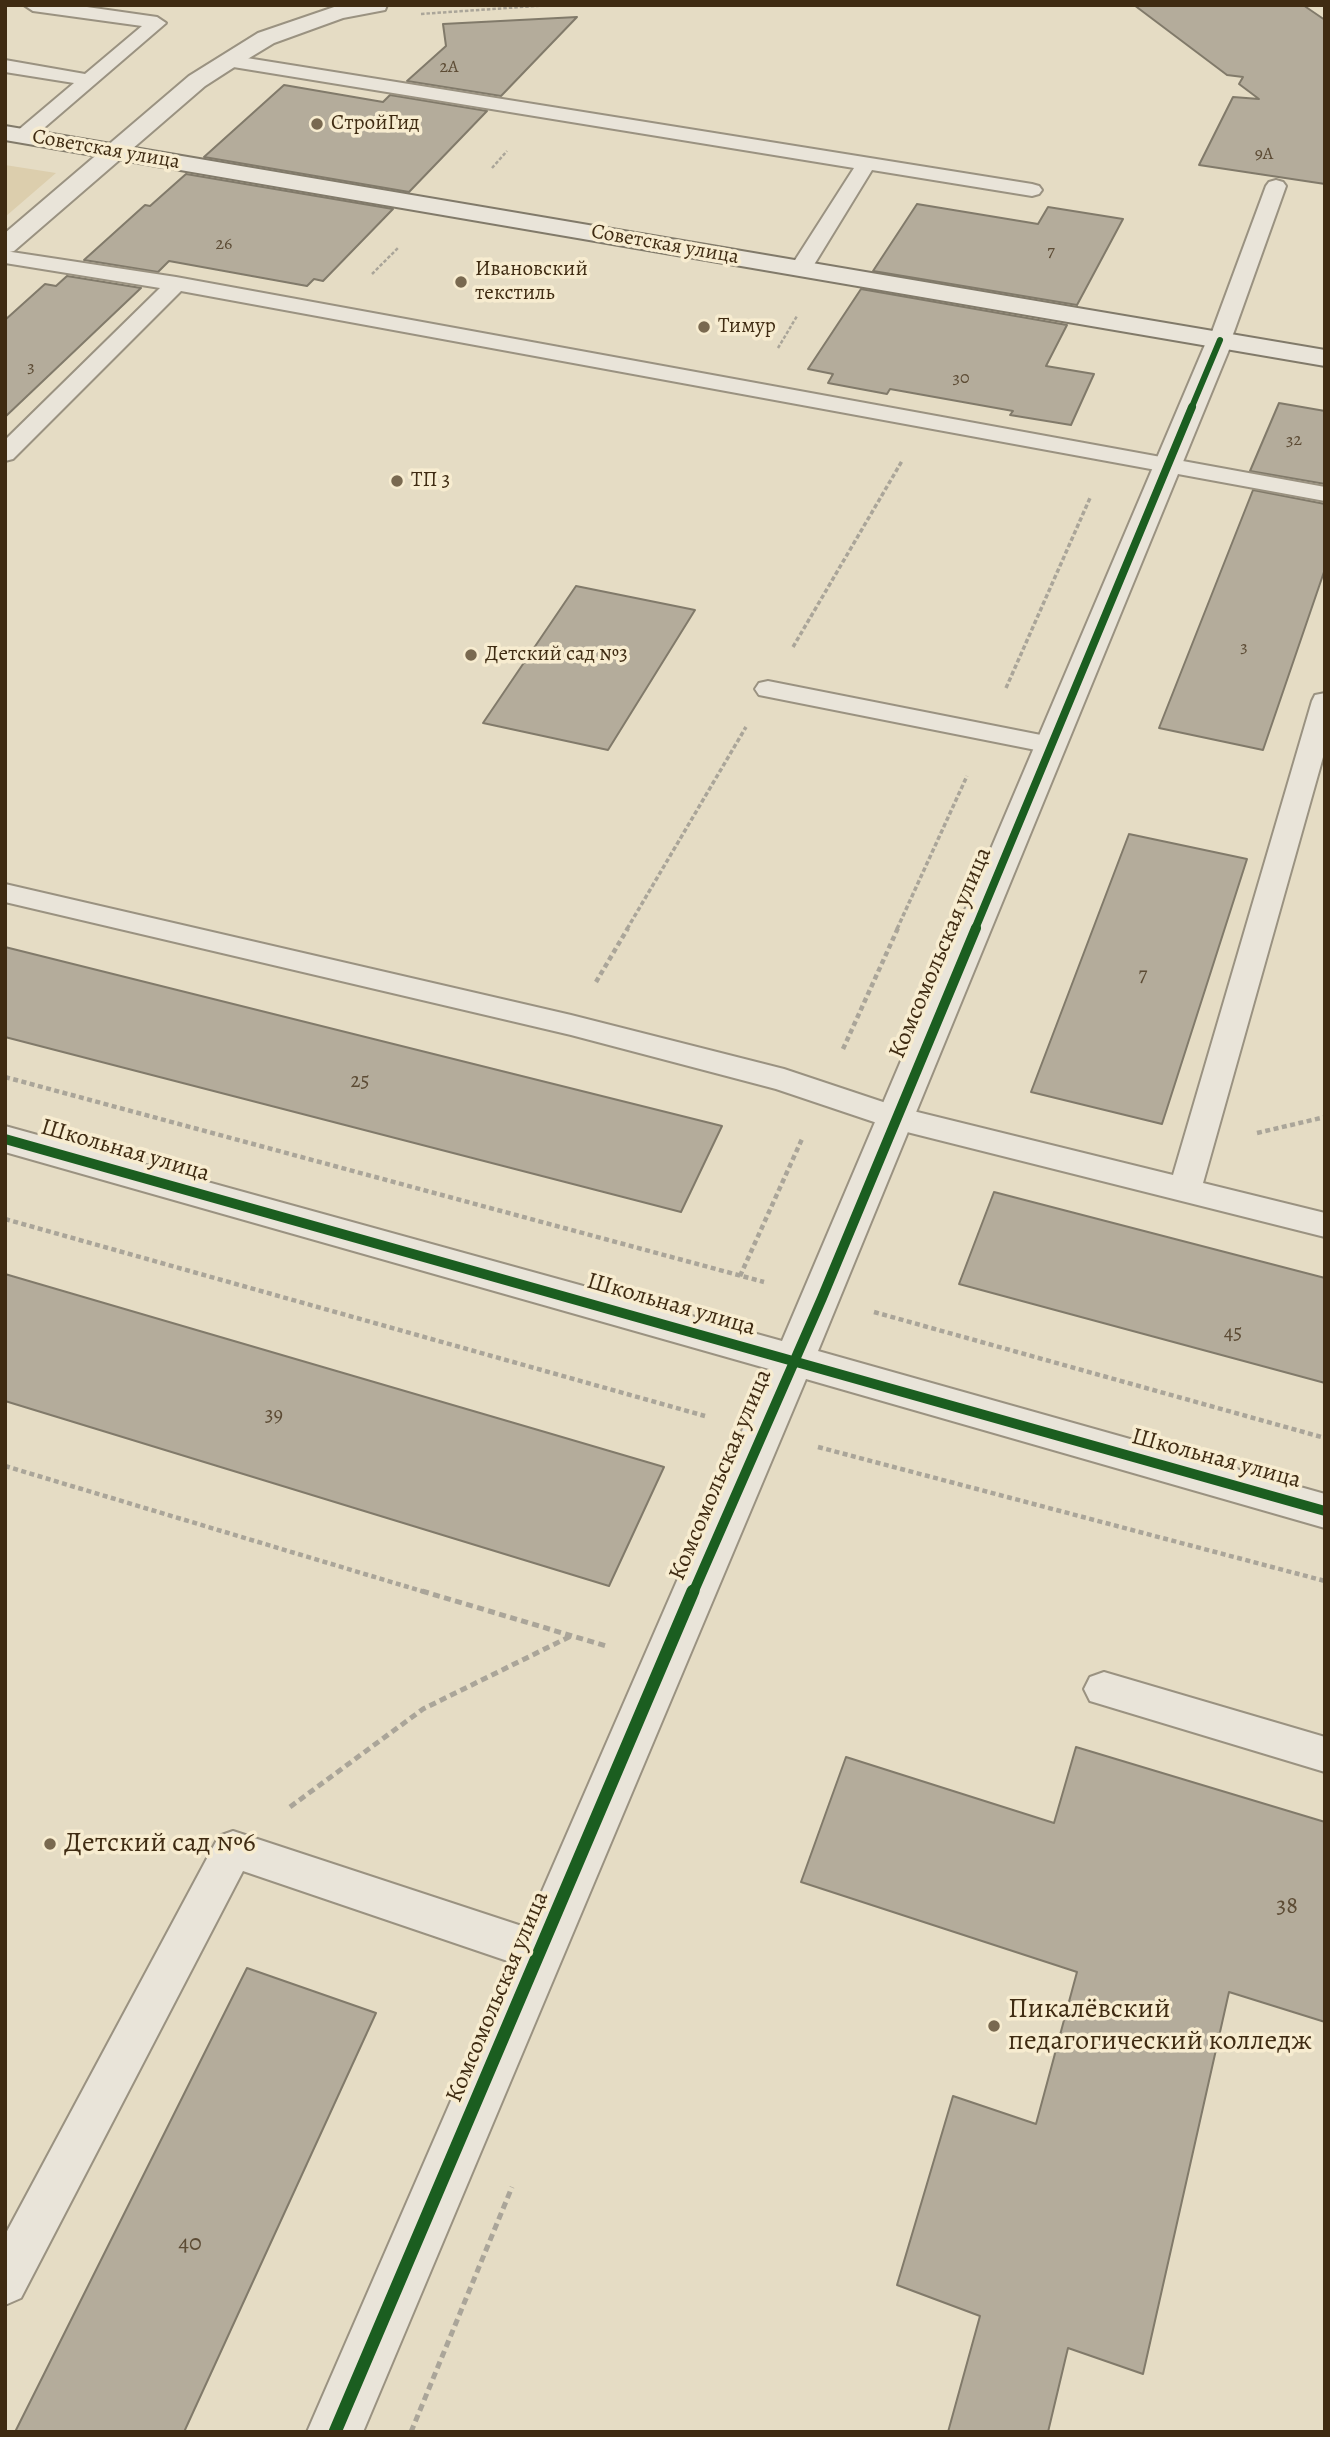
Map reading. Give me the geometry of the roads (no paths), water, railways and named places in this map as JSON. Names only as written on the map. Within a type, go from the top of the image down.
[{"type":"street","points":[[5,246],[197,81],[266,38],[340,9],[377,5]]},
{"type":"street","name":"Советская улица","points":[[14,135],[1325,358]]},
{"type":"street","name":"Комсомольская улица","points":[[335,2432],[761,1432],[822,1298],[1220,340]]},
{"type":"street","name":"Школьная улица","points":[[5,1139],[1325,1511]]},
{"type":"lane","points":[[14,135],[89,80],[157,23],[33,5]]},
{"type":"lane","points":[[228,61],[1032,190]]},
{"type":"lane","points":[[5,66],[89,80]]},
{"type":"lane","points":[[801,268],[867,163]]},
{"type":"lane","points":[[1220,340],[1276,186]]},
{"type":"lane","points":[[5,257],[176,284],[1325,494]]},
{"type":"lane","points":[[5,454],[176,284]]},
{"type":"lane","points":[[768,689],[1051,745]]},
{"type":"lane","points":[[1185,1190],[1325,701]]},
{"type":"lane","points":[[5,893],[571,1025],[784,1080],[895,1118],[1325,1225]]},
{"type":"lane","points":[[1104,1689],[1325,1755]]},
{"type":"lane","points":[[5,2282],[233,1849],[540,1952]]},
{"type":"place","name":"СтройГид","points":[[317,124]]},
{"type":"place","name":"Ивановский текстиль","points":[[461,282]]},
{"type":"place","name":"Тимур","points":[[704,327]]},
{"type":"place","name":"ТП 3","points":[[397,481]]},
{"type":"place","name":"Детский сад №3","points":[[471,655]]},
{"type":"place","name":"Детский сад №6","points":[[50,1844]]},
{"type":"place","name":"Пикалёвский педагогический колледж","points":[[994,2026]]}]
